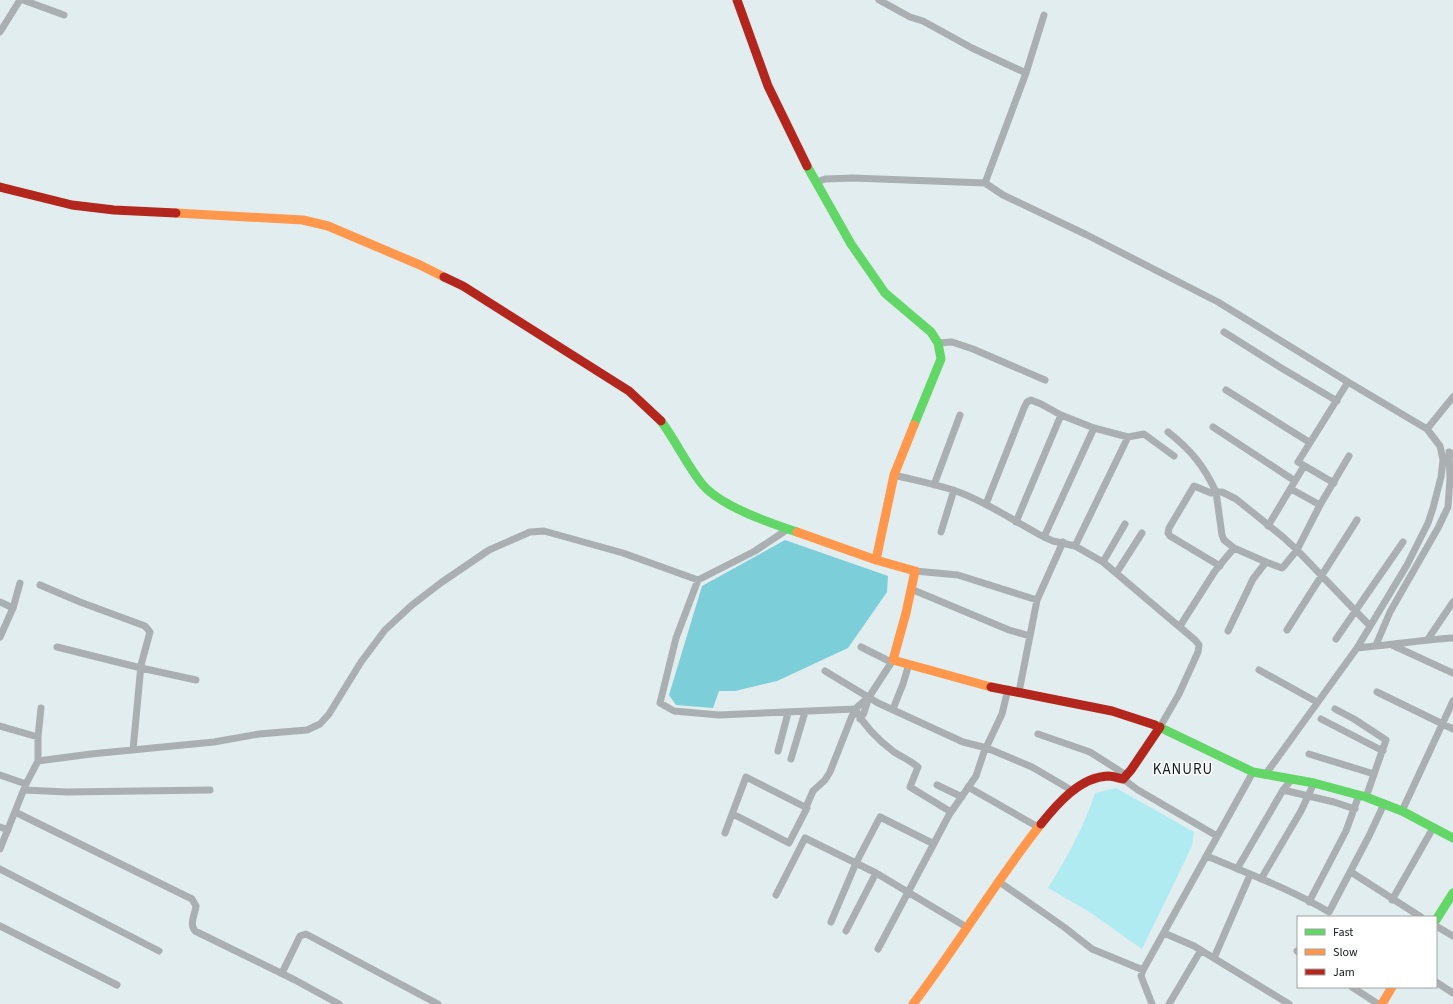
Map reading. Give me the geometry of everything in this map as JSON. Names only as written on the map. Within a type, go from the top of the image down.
[{"type":"main road","points":[[737,0],[768,86],[809,169],[851,244],[885,294],[931,332],[938,342],[941,359],[894,475],[876,560]]},
{"type":"main road","points":[[0,187],[72,205],[114,210],[303,220],[328,226],[420,265],[463,286],[629,391],[662,422],[702,484],[715,496],[755,517],[876,560],[915,571],[892,661],[909,664],[985,686],[1008,689],[1112,711],[1160,728],[1253,772],[1314,783],[1359,801],[1384,804],[1402,811],[1453,838]]},
{"type":"main road","points":[[913,1004],[968,928],[998,881],[1038,827],[1073,791],[1098,778],[1109,776],[1125,777],[1160,728]]},
{"type":"main road","points":[[1437,918],[1453,893]]},
{"type":"main road","points":[[1382,1004],[1391,988]]},
{"type":"street","points":[[0,32],[20,0]]},
{"type":"street","points":[[23,0],[64,15]]},
{"type":"street","points":[[879,0],[972,48],[1026,73]]},
{"type":"street","points":[[985,183],[1026,73],[1044,15]]},
{"type":"street","points":[[817,182],[825,179],[853,178],[985,183],[1003,195],[1087,235],[1218,302],[1346,385],[1427,429],[1446,450],[1450,479],[1448,507],[1438,528],[1390,612],[1374,645]]},
{"type":"street","points":[[1224,332],[1283,369],[1338,398]]},
{"type":"street","points":[[938,342],[952,342],[973,349],[1046,380]]},
{"type":"street","points":[[1334,483],[1298,462],[1309,442],[1346,385]]},
{"type":"street","points":[[1226,390],[1309,442]]},
{"type":"street","points":[[1427,429],[1453,397]]},
{"type":"street","points":[[986,504],[1024,408],[1027,402],[1031,400],[1061,415],[1094,428],[1128,437],[1144,434],[1174,456]]},
{"type":"street","points":[[934,485],[960,415]]},
{"type":"street","points":[[1016,522],[1061,415]]},
{"type":"street","points":[[1213,427],[1295,481]]},
{"type":"street","points":[[1044,537],[1094,428]]},
{"type":"street","points":[[1168,432],[1189,449],[1208,476],[1216,492],[1222,535],[1227,543],[1234,548],[1282,568],[1297,550],[1320,505],[1349,456]]},
{"type":"street","points":[[1075,546],[1128,437]]},
{"type":"street","points":[[1265,775],[1317,702],[1360,647],[1370,626],[1407,565],[1428,522],[1433,508],[1446,450]]},
{"type":"street","points":[[1268,526],[1304,466]]},
{"type":"street","points":[[894,475],[954,490],[986,504],[1044,537],[1053,541],[1063,542],[1075,546],[1104,562],[1180,626],[1199,645],[1198,652],[1179,694],[1160,728]]},
{"type":"street","points":[[1220,566],[1168,534],[1169,528],[1194,486],[1212,493],[1222,492],[1236,500],[1297,550],[1370,626]]},
{"type":"street","points":[[1291,489],[1320,505]]},
{"type":"street","points":[[941,532],[954,490]]},
{"type":"street","points":[[1287,630],[1357,520]]},
{"type":"street","points":[[1104,562],[1125,524]]},
{"type":"street","points":[[788,529],[755,551],[698,580],[676,638],[660,702],[674,711],[719,715],[788,712],[858,714]]},
{"type":"street","points":[[38,761],[90,754],[214,742],[259,734],[307,730],[320,724],[329,714],[361,662],[385,630],[406,610],[442,582],[490,550],[530,532],[544,531],[616,551],[698,580]]},
{"type":"street","points":[[1117,572],[1142,533]]},
{"type":"street","points":[[1019,692],[1037,600],[1063,542]]},
{"type":"street","points":[[1336,640],[1403,542]]},
{"type":"street","points":[[1180,626],[1215,571],[1234,548]]},
{"type":"street","points":[[1228,631],[1253,579],[1266,562]]},
{"type":"street","points":[[915,571],[958,575],[1037,600]]},
{"type":"street","points":[[0,637],[13,608],[20,583]]},
{"type":"street","points":[[40,585],[80,602],[145,626],[150,632],[141,668],[133,750]]},
{"type":"street","points":[[911,589],[1009,630],[1030,636]]},
{"type":"street","points":[[0,602],[13,608]]},
{"type":"street","points":[[1428,639],[1453,602]]},
{"type":"street","points":[[1360,647],[1392,645],[1428,639],[1453,638]]},
{"type":"street","points":[[1392,645],[1453,673]]},
{"type":"street","points":[[57,647],[196,680]]},
{"type":"street","points":[[858,714],[892,661],[861,647]]},
{"type":"street","points":[[893,709],[909,664]]},
{"type":"street","points":[[1259,670],[1317,702]]},
{"type":"street","points":[[825,671],[868,698],[963,742],[987,748],[1032,767],[1073,791]]},
{"type":"street","points":[[878,949],[951,812],[976,776],[984,752],[1002,714],[1008,689]]},
{"type":"street","points":[[1377,692],[1453,729]]},
{"type":"street","points":[[732,814],[789,843],[807,808],[806,807],[813,791],[825,780],[830,772],[852,716],[858,714],[866,707],[868,698]]},
{"type":"street","points":[[1402,811],[1453,701]]},
{"type":"street","points":[[0,849],[25,787],[38,761],[38,737],[41,708]]},
{"type":"street","points":[[1309,902],[1346,832],[1359,801],[1374,774],[1387,741],[1385,738],[1335,709]]},
{"type":"street","points":[[778,751],[788,712]]},
{"type":"street","points":[[791,759],[805,712]]},
{"type":"street","points":[[858,714],[870,732],[882,743],[918,766],[910,787],[951,812]]},
{"type":"street","points":[[1321,719],[1383,751]]},
{"type":"street","points":[[0,726],[38,737]]},
{"type":"street","points":[[1038,734],[1090,752],[1125,777],[1138,790],[1217,836]]},
{"type":"street","points":[[1309,754],[1374,774]]},
{"type":"street","points":[[1152,1004],[1142,976],[1143,970],[1253,772]]},
{"type":"street","points":[[0,775],[25,787],[67,792],[210,790]]},
{"type":"street","points":[[725,833],[746,777],[806,807]]},
{"type":"street","points":[[1237,869],[1283,790],[1292,779]]},
{"type":"street","points":[[1261,879],[1301,811],[1314,783]]},
{"type":"street","points":[[937,784],[962,797]]},
{"type":"street","points":[[968,787],[1038,827]]},
{"type":"street","points":[[1283,790],[1334,802],[1359,801]]},
{"type":"street","points":[[1329,912],[1351,872],[1384,804]]},
{"type":"street","points":[[15,812],[192,899],[196,906],[192,924],[195,931],[282,973],[339,1004]]},
{"type":"street","points":[[831,922],[856,863],[880,817],[934,844]]},
{"type":"street","points":[[0,827],[8,830]]},
{"type":"street","points":[[1392,900],[1433,828]]},
{"type":"street","points":[[795,833],[876,873],[968,928]]},
{"type":"street","points":[[776,895],[805,838]]},
{"type":"street","points":[[1207,856],[1261,879],[1335,916]]},
{"type":"street","points":[[0,869],[158,951]]},
{"type":"street","points":[[1351,872],[1392,900],[1419,916]]},
{"type":"street","points":[[846,932],[876,873]]},
{"type":"street","points":[[1214,958],[1250,875]]},
{"type":"street","points":[[998,881],[1064,927],[1092,949],[1143,970]]},
{"type":"street","points":[[0,926],[117,985]]},
{"type":"street","points":[[1437,927],[1453,936]]},
{"type":"street","points":[[1164,933],[1194,946],[1289,1004]]},
{"type":"street","points":[[282,973],[300,936],[306,934],[433,1003]]},
{"type":"street","points":[[1169,1004],[1201,950]]},
{"type":"street","points":[[1437,983],[1453,993]]},
{"type":"street","points":[[1354,988],[1378,1004]]},
{"type":"shaded area","points":[[785,540],[888,576],[887,592],[848,648],[777,681],[735,691],[719,691],[713,708],[676,705],[669,695],[702,586]]},
{"type":"shaded area","points":[[1116,788],[1194,832],[1192,846],[1142,949],[1088,911],[1048,888],[1062,865],[1086,818],[1095,793]]},
{"type":"traffic: fast","points":[[807,166],[851,244],[885,293],[931,332],[938,343],[941,359],[914,425]]},
{"type":"traffic: fast","points":[[661,421],[696,476],[710,492],[721,500],[746,513],[797,532]]},
{"type":"traffic: fast","points":[[1155,725],[1253,772],[1314,783],[1366,797],[1402,811],[1453,838]]},
{"type":"traffic: fast","points":[[1437,918],[1453,893]]},
{"type":"traffic: slow","points":[[176,213],[303,220],[328,226],[420,265],[444,277]]},
{"type":"traffic: slow","points":[[876,560],[894,475],[914,425]]},
{"type":"traffic: slow","points":[[797,532],[876,560],[915,571],[906,613],[893,660],[991,687]]},
{"type":"traffic: slow","points":[[913,1004],[930,982],[1008,868],[1041,824]]},
{"type":"traffic: slow","points":[[1382,1004],[1391,988]]},
{"type":"traffic: jam","points":[[737,0],[768,86],[807,166]]},
{"type":"traffic: jam","points":[[0,187],[72,205],[114,210],[176,213]]},
{"type":"traffic: jam","points":[[444,277],[463,286],[629,391],[661,421]]},
{"type":"traffic: jam","points":[[991,687],[1112,711],[1155,725]]},
{"type":"traffic: jam","points":[[1041,824],[1062,800],[1079,786],[1088,781],[1108,776],[1123,779],[1131,770],[1160,727]]},
{"type":"district","name":"KANURU","points":[[1183,769]]}]
